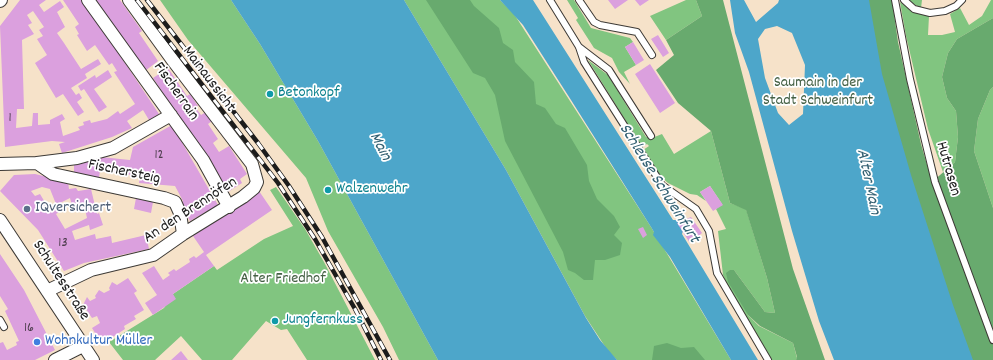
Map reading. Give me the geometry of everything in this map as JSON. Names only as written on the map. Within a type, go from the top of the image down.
[{"type":"street","name":"Fischerrain","points":[[88,0],[203,160],[229,207]]},
{"type":"street","name":"Mainaussicht","points":[[129,0],[252,164],[257,182]]},
{"type":"street","name":"Fischersteig","points":[[0,164],[37,163],[77,158],[112,148],[171,115]]},
{"type":"street","name":"Fischersteig","points":[[37,163],[53,174],[164,198],[175,202],[180,213],[183,234]]},
{"type":"street","name":"An den Brennöfen","points":[[47,291],[91,270],[153,255],[183,234],[229,207],[254,188],[257,182]]},
{"type":"street","name":"Schultesstraße","points":[[0,220],[93,360]]},
{"type":"street","points":[[55,360],[83,346]]},
{"type":"lane","points":[[550,0],[579,47],[584,62],[662,185],[696,209],[709,231],[717,273],[768,360]]},
{"type":"lane","points":[[579,0],[594,22],[600,25],[637,32],[652,56]]},
{"type":"lane","name":"Hutrasen","points":[[895,0],[910,78],[935,182],[993,340]]},
{"type":"lane","points":[[904,0],[914,9],[930,13],[945,11],[956,6],[962,0]]},
{"type":"lane","points":[[579,47],[609,70],[651,136]]},
{"type":"lane","points":[[0,320],[4,327]]},
{"type":"green space","points":[[160,0],[231,0],[260,44],[318,141],[438,360],[399,360],[383,327],[328,231],[306,178],[188,40]]},
{"type":"green space","points":[[404,0],[500,0],[514,14],[651,227],[731,360],[617,360],[608,351],[585,316],[506,170]]},
{"type":"green space","points":[[426,0],[470,0],[474,6],[499,28],[503,43],[513,50],[515,62],[534,82],[536,104],[545,108],[556,124],[565,128],[587,165],[589,181],[597,199],[614,216],[620,227],[614,235],[622,243],[620,255],[605,260],[595,260],[593,280],[584,280],[568,270],[563,252],[505,141],[495,95],[485,78],[473,73]]},
{"type":"green space","points":[[567,0],[574,0],[591,28],[630,38],[633,42],[625,47],[636,65],[624,72],[630,84],[619,72],[612,58],[594,48],[576,20],[578,18]]},
{"type":"green space","points":[[686,0],[696,0],[702,16],[666,40],[650,16]]},
{"type":"green space","points":[[696,0],[723,0],[793,269],[825,360],[796,360],[797,357],[793,343],[760,326],[748,315],[728,282],[726,273],[730,270],[734,270],[765,312],[775,313],[767,278],[746,210],[730,203],[711,131],[678,103],[656,70],[674,55],[666,40],[702,16]]},
{"type":"green space","points":[[862,0],[892,0],[898,42],[921,144],[932,182],[955,162],[958,137],[956,111],[947,98],[942,77],[948,53],[957,39],[993,18],[993,87],[990,90],[978,119],[974,151],[993,208],[993,360],[965,360],[926,249]]},
{"type":"green space","points":[[908,0],[922,0],[921,8],[910,2]]},
{"type":"green space","points":[[991,0],[993,0],[993,18],[957,39],[948,53],[942,77],[947,98],[956,111],[958,137],[955,162],[943,172],[928,129],[906,36],[900,2],[912,11],[929,16],[928,35],[942,35],[955,32],[950,14],[960,8],[969,25],[982,16]]},
{"type":"green space","points":[[588,60],[608,75],[646,137],[652,138],[662,134],[674,154],[711,131],[730,203],[746,209],[767,278],[775,313],[765,312],[734,270],[748,315],[759,326],[793,343],[797,358],[796,360],[772,360],[726,282],[723,275],[718,231],[726,229],[716,209],[722,204],[710,186],[700,192],[706,201],[697,195],[690,194],[668,183],[661,177],[643,150],[649,146],[647,144],[642,147]]},
{"type":"green space","points":[[993,87],[993,208],[974,151],[978,119],[990,90]]},
{"type":"green space","name":"Alter Friedhof","points":[[276,187],[305,229],[324,262],[375,360],[307,360],[287,329],[281,330],[266,321],[232,360],[202,360],[181,336],[155,360],[123,360],[109,342],[164,308],[173,294],[214,266],[217,270],[264,239],[293,226],[270,190]]},
{"type":"green space","points":[[667,343],[681,348],[694,347],[705,360],[652,360],[654,346]]},
{"type":"water","name":"Main","points":[[231,0],[404,0],[506,170],[586,318],[600,340],[617,360],[438,360],[318,141],[260,44]]},
{"type":"water","points":[[500,0],[533,0],[673,220],[677,220],[683,231],[682,234],[758,360],[731,360],[670,257],[653,235],[654,232],[651,227],[523,25]]},
{"type":"water","name":"Saumain in der Stadt Schweinfurt","points":[[730,0],[744,0],[756,22],[778,3],[779,0],[869,0],[882,74],[911,175],[953,305],[973,360],[834,360],[819,321],[792,231],[749,72],[735,33]],"holes":[[[777,26],[792,33],[805,65],[803,114],[789,125],[778,113],[765,78],[758,39],[765,29]]]},
{"type":"building","points":[[20,0],[46,0],[39,5],[44,12],[60,1],[64,7],[57,12],[65,27],[57,33],[81,69],[98,59],[101,64],[85,74],[87,78],[71,88],[76,95],[79,93],[82,98],[77,102],[84,112],[78,116],[63,94],[56,98],[35,63],[47,55],[37,39],[43,36],[39,30],[44,27],[33,11],[27,15],[32,23],[28,25],[34,34],[22,40],[24,109],[17,109],[16,128],[32,126],[33,113],[38,113],[38,125],[50,124],[50,120],[62,114],[65,119],[60,122],[63,136],[80,130],[78,127],[84,125],[83,122],[90,120],[91,123],[107,119],[118,111],[120,114],[135,104],[114,72],[117,71],[112,63],[109,65],[95,45],[87,51],[77,35],[79,34],[75,27],[79,24],[63,0],[83,0],[159,114],[149,120],[143,110],[127,121],[132,128],[112,137],[62,153],[59,144],[65,142],[52,141],[5,147],[0,26]]},
{"type":"building","points":[[94,0],[120,0],[142,31],[139,33],[158,61],[145,71]]},
{"type":"building","points":[[608,0],[628,0],[615,9]]},
{"type":"building","points":[[635,0],[649,0],[640,6]]},
{"type":"building","points":[[658,35],[669,53],[663,57],[651,39]]},
{"type":"building","points":[[633,42],[644,60],[636,65],[625,47]]},
{"type":"building","points":[[650,64],[675,103],[660,113],[635,74]]},
{"type":"building","points":[[168,68],[187,96],[190,94],[198,106],[195,107],[201,115],[206,112],[212,121],[208,124],[218,139],[213,143],[219,152],[229,146],[247,174],[240,179],[242,183],[228,192],[153,78]]},
{"type":"building","points":[[108,70],[112,77],[94,89],[107,107],[99,112],[84,89],[81,91],[78,86],[95,75],[96,78]]},
{"type":"building","points":[[172,125],[218,205],[190,221],[180,203],[183,201],[175,186],[139,183],[140,176],[100,171],[99,178],[74,175],[74,161],[101,157],[130,160],[133,147]]},
{"type":"building","points":[[35,174],[68,182],[69,189],[76,188],[78,191],[91,189],[97,214],[99,213],[103,225],[90,230],[89,225],[72,231],[75,240],[95,234],[96,239],[111,236],[112,243],[146,235],[149,249],[84,263],[64,271],[38,230],[0,191],[14,175]],"holes":[[[42,187],[50,189],[56,204],[49,209],[40,194],[35,196],[31,191]],[[70,198],[73,210],[85,209],[87,218],[65,229],[56,214],[62,210],[58,204]]]},
{"type":"building","points":[[710,186],[723,205],[713,211],[700,192]]},
{"type":"building","points":[[259,191],[272,210],[206,255],[214,266],[173,294],[176,299],[153,315],[145,303],[157,295],[142,273],[154,266],[163,280],[170,275],[168,273],[174,269],[176,271],[190,262],[189,259],[194,256],[196,258],[204,252],[193,236]]},
{"type":"building","points":[[136,198],[153,202],[151,213],[134,209]]},
{"type":"building","points":[[691,217],[702,233],[690,243],[677,223]]},
{"type":"building","points":[[643,227],[647,235],[643,238],[638,229]]},
{"type":"building","points":[[0,254],[24,290],[55,350],[35,360],[0,360],[0,343],[3,342],[7,350],[17,345],[16,342],[19,341],[5,311],[8,309],[0,296]]},
{"type":"building","points":[[128,278],[137,291],[134,293],[144,310],[134,316],[136,319],[124,326],[125,329],[102,344],[92,328],[100,323],[97,316],[92,318],[83,305],[87,297],[90,301],[96,298],[95,296],[99,290],[104,293],[110,290],[109,288],[112,282],[117,285]]},
{"type":"building","points":[[181,351],[188,360],[171,360]]},
{"type":"railway","points":[[137,0],[278,183],[315,239],[355,309],[381,360]]},
{"type":"railway","points":[[147,0],[258,143],[289,186],[322,237],[390,360]]},
{"type":"place","name":"Betonkopf","points":[[270,94]]},
{"type":"place","name":"Walzenwehr","points":[[328,190]]},
{"type":"place","name":"IQversichert","points":[[27,209]]},
{"type":"place","name":"Jungfernkuss","points":[[275,321]]},
{"type":"place","name":"Wohnkultur Müller","points":[[37,342]]},
{"type":"water label","name":"Alter Main","points":[[867,182]]},
{"type":"water label","name":"Schleuse Schweinfurt","points":[[658,184]]}]
